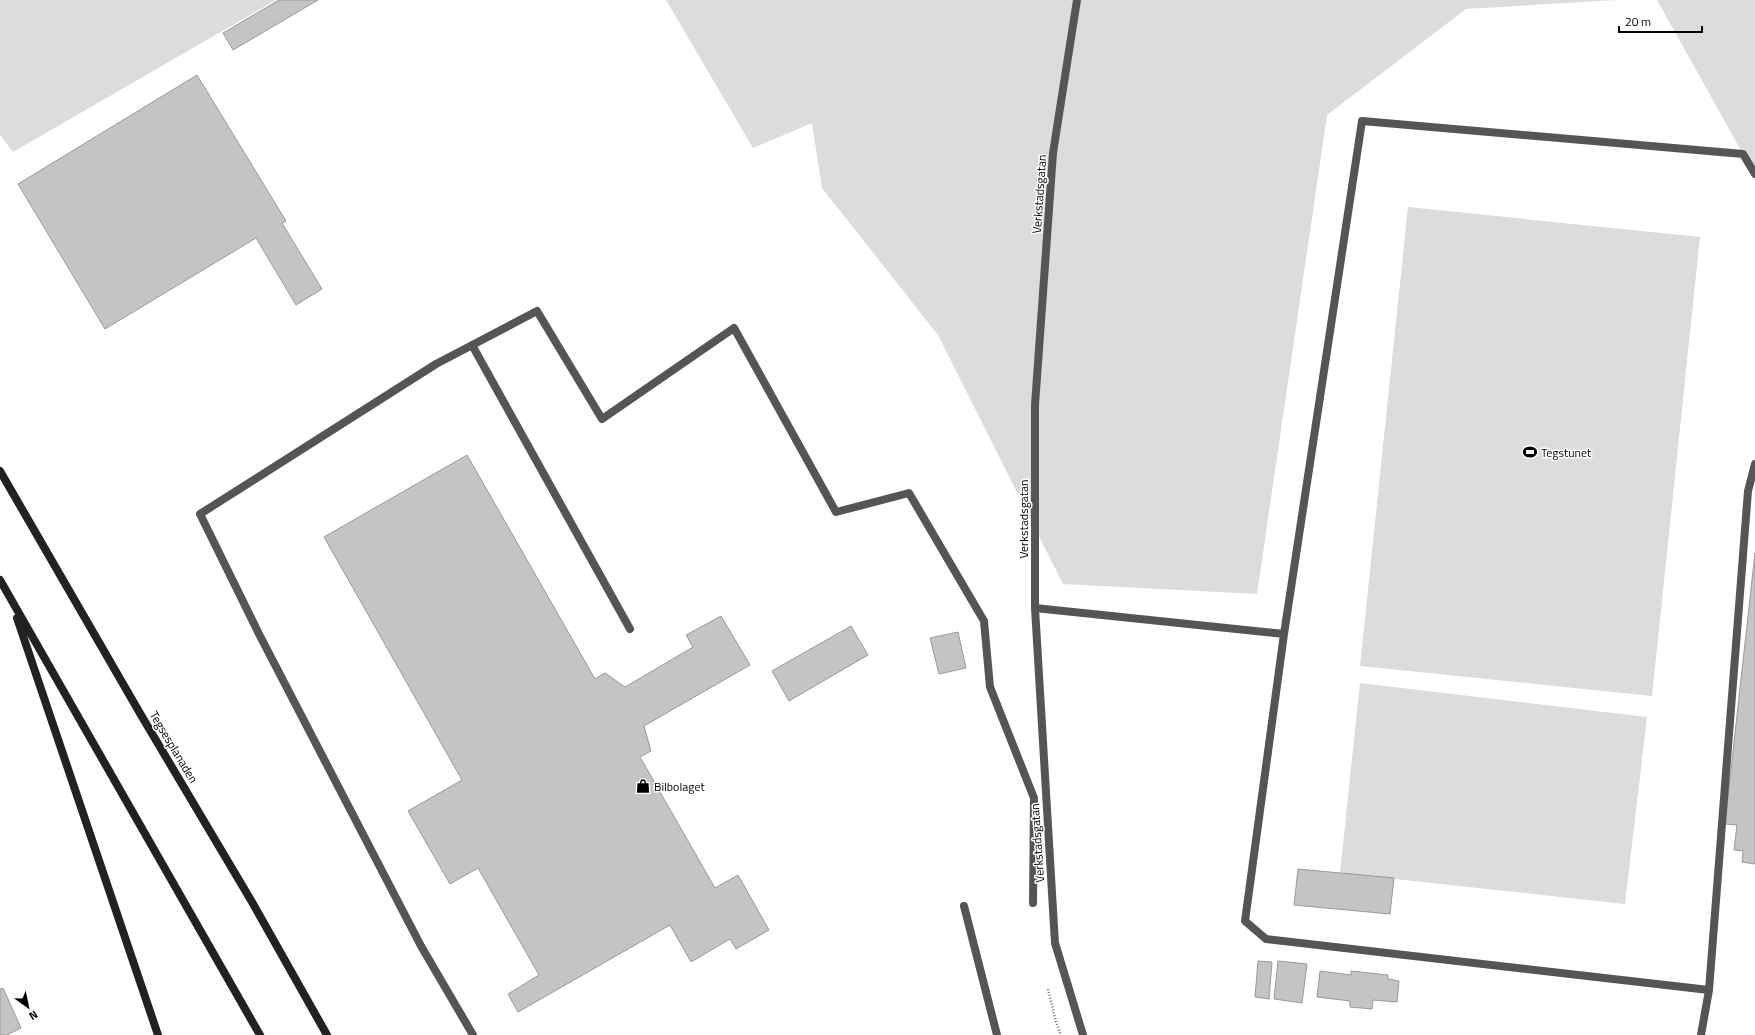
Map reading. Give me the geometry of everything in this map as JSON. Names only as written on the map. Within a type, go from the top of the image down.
[{"type":"main road","name":"Tegsesplanaden","points":[[0,471],[141,715],[252,902],[327,1035]]},
{"type":"main road","points":[[0,580],[260,1035]]},
{"type":"main road","points":[[12,600],[158,1035]]},
{"type":"street","name":"Verkstadsgatan","points":[[1077,0],[1053,153],[1035,406],[1035,608],[1056,943],[1083,1035]]},
{"type":"street","points":[[1709,990],[1266,939],[1245,921],[1284,634],[1362,121],[1743,154],[1755,174]]},
{"type":"street","points":[[473,1035],[421,946],[259,634],[200,514],[436,364],[537,311],[602,419],[734,328],[836,512],[909,492],[984,622],[990,687],[1034,798],[1033,903]]},
{"type":"street","points":[[472,345],[630,629]]},
{"type":"street","points":[[1701,1035],[1709,990],[1748,490],[1755,464]]},
{"type":"street","points":[[1035,608],[1284,634]]},
{"type":"street","points":[[964,906],[997,1035]]},
{"type":"shaded area","points":[[0,0],[276,0],[13,152],[0,135]]},
{"type":"shaded area","points":[[666,0],[1616,0],[1466,9],[1327,115],[1257,594],[1063,584],[938,335],[822,188],[812,123],[753,148]]},
{"type":"shaded area","points":[[1657,0],[1755,0],[1755,174],[1743,154]]},
{"type":"shaded area","name":"Tegstunet","points":[[1408,207],[1700,237],[1652,696],[1360,666]]},
{"type":"shaded area","points":[[1360,683],[1647,717],[1625,904],[1340,873]]},
{"type":"building","points":[[279,0],[318,0],[233,50],[223,33]]},
{"type":"building","points":[[197,75],[286,221],[282,223],[322,289],[296,305],[256,238],[105,329],[18,184]]},
{"type":"building","points":[[467,455],[595,679],[605,673],[625,687],[693,647],[686,635],[721,616],[750,665],[644,726],[651,751],[640,757],[715,888],[738,875],[769,930],[736,949],[730,939],[691,962],[670,925],[518,1012],[508,994],[539,975],[478,868],[450,884],[408,811],[462,780],[324,537]]},
{"type":"building","points":[[1755,553],[1755,864],[1742,862],[1743,851],[1734,850],[1737,825],[1725,824]]},
{"type":"building","points":[[851,626],[868,655],[789,701],[772,671]]},
{"type":"building","points":[[958,632],[966,668],[939,674],[930,638]]},
{"type":"building","points":[[1298,869],[1394,878],[1390,914],[1294,905]]},
{"type":"building","points":[[1258,961],[1272,962],[1269,999],[1255,997]]},
{"type":"building","points":[[1278,961],[1307,964],[1302,1003],[1274,999]]},
{"type":"building","points":[[1320,971],[1351,975],[1351,971],[1388,975],[1388,979],[1399,981],[1397,1002],[1373,1000],[1372,1009],[1350,1007],[1350,1001],[1317,997]]},
{"type":"building","points":[[3,988],[21,1028],[7,1035],[0,1035],[0,989]]},
{"type":"place","name":"Tegstunet","points":[[1530,452]]},
{"type":"place","name":"Bilbolaget","points":[[643,786]]}]
